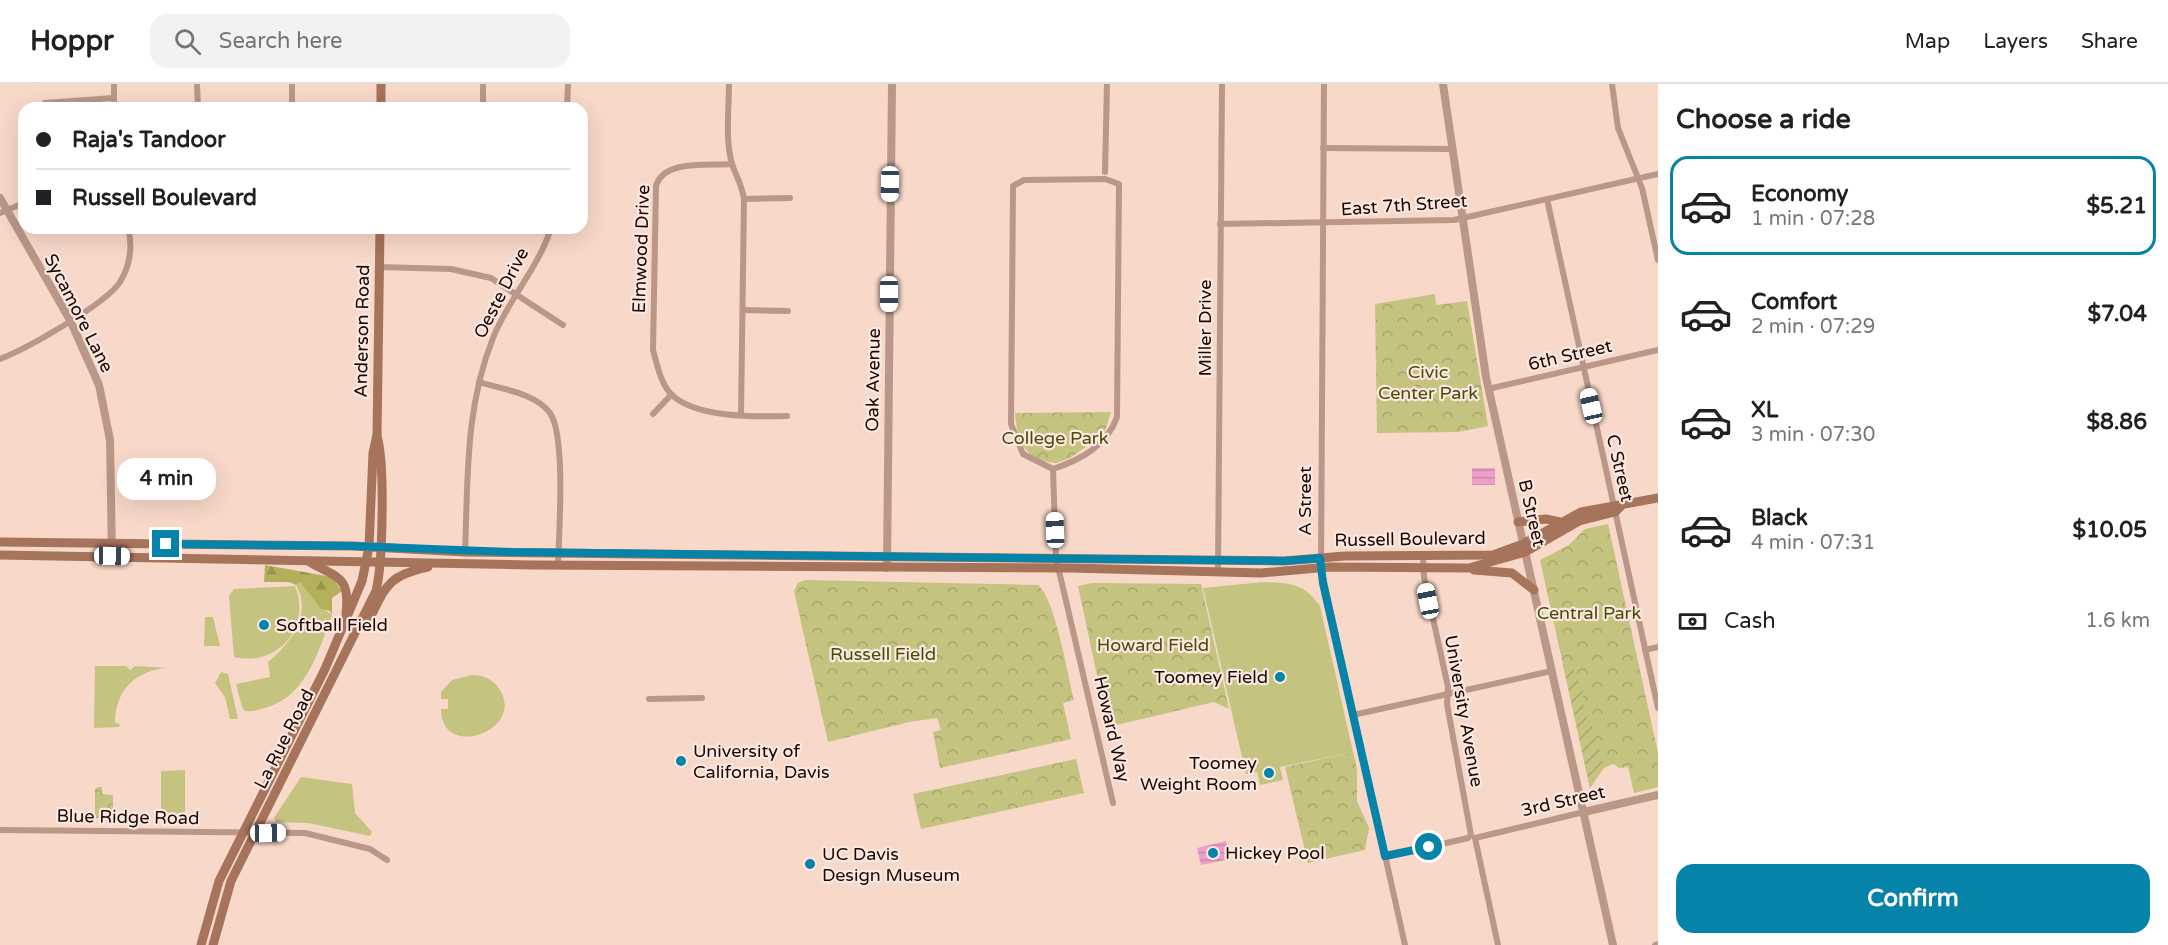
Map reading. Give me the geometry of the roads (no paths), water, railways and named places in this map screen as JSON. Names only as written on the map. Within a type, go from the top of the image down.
[{"type":"main road","points":[[381,84],[381,102]]},
{"type":"main road","name":"Anderson Road","points":[[369,547],[376,440],[380,234]]},
{"type":"main road","points":[[376,440],[375,472],[381,477],[380,548]]},
{"type":"main road","points":[[1524,548],[1585,518],[1658,498]]},
{"type":"main road","points":[[1524,548],[1560,522],[1581,512],[1616,508]]},
{"type":"main road","points":[[1518,522],[1546,519],[1560,522]]},
{"type":"main road","name":"Russell Boulevard","points":[[0,542],[369,547],[465,552],[887,557],[1282,573],[1321,563],[1423,557],[1481,557],[1524,548]]},
{"type":"main road","name":"La Rue Road","points":[[201,945],[219,880],[345,626],[367,562],[369,547]]},
{"type":"main road","name":"La Rue Road","points":[[213,945],[231,880],[376,591],[380,548]]},
{"type":"main road","name":"Russell Boulevard","points":[[0,555],[786,568],[1284,561],[1469,568],[1524,548]]},
{"type":"main road","points":[[786,568],[791,562],[808,562],[811,556]]},
{"type":"main road","points":[[308,561],[332,572],[346,587],[345,626]]},
{"type":"main road","points":[[350,645],[359,639],[392,580],[406,572],[445,563]]},
{"type":"main road","points":[[1469,568],[1512,573],[1534,590]]},
{"type":"street","points":[[114,84],[114,102]]},
{"type":"street","points":[[197,84],[198,102]]},
{"type":"street","points":[[292,84],[292,102]]},
{"type":"street","points":[[483,84],[483,102]]},
{"type":"street","points":[[567,102],[568,84]]},
{"type":"street","points":[[729,84],[729,142],[732,164],[742,184],[744,199],[741,415]]},
{"type":"street","name":"Oak Avenue","points":[[887,568],[892,84]]},
{"type":"street","points":[[1105,172],[1107,84]]},
{"type":"street","name":"Miller Drive","points":[[1218,572],[1222,84]]},
{"type":"street","name":"A Street","points":[[1324,84],[1321,563],[1405,945]]},
{"type":"street","name":"B Street","points":[[1443,84],[1488,388],[1613,945]]},
{"type":"street","points":[[1612,84],[1618,128],[1639,178],[1658,260]]},
{"type":"street","points":[[59,102],[114,98]]},
{"type":"street","points":[[1323,148],[1452,149]]},
{"type":"street","name":"Elmwood Drive","points":[[671,395],[658,369],[653,350],[656,186],[659,175],[669,168],[732,164]]},
{"type":"street","name":"East 7th Street","points":[[1220,224],[1323,224],[1462,219],[1658,174]]},
{"type":"street","points":[[1105,178],[1119,184],[1117,417],[1112,430],[1097,446],[1077,461],[1053,469],[1023,454],[1011,424],[1013,186],[1024,180],[1105,178]]},
{"type":"street","name":"Sycamore Lane","points":[[0,198],[4,211],[70,320],[92,366],[106,415],[111,453],[112,556]]},
{"type":"street","points":[[744,199],[790,198]]},
{"type":"street","name":"C Street","points":[[1547,199],[1658,708]]},
{"type":"street","points":[[4,211],[18,205]]},
{"type":"street","points":[[0,359],[70,320],[110,293],[119,284],[130,255],[128,234]]},
{"type":"street","name":"Oeste Drive","points":[[465,552],[469,429],[479,382],[493,337],[548,234]]},
{"type":"street","points":[[379,267],[451,269],[490,278],[517,293],[563,325]]},
{"type":"street","points":[[744,310],[788,311]]},
{"type":"street","name":"6th Street","points":[[1488,388],[1658,350]]},
{"type":"street","points":[[479,382],[529,397],[550,412],[559,435],[558,565]]},
{"type":"street","points":[[653,414],[671,395],[695,408],[741,415],[787,416]]},
{"type":"street","points":[[1053,469],[1058,563]]},
{"type":"street","name":"University Avenue","points":[[1423,557],[1423,568],[1448,694],[1447,704],[1473,837],[1498,945]]},
{"type":"street","name":"Howard Way","points":[[1058,563],[1113,803]]},
{"type":"street","points":[[1645,650],[1658,647]]},
{"type":"street","points":[[1353,715],[1552,671]]},
{"type":"street","points":[[649,699],[702,698]]},
{"type":"street","name":"3rd Street","points":[[1385,856],[1658,795]]},
{"type":"street","name":"Blue Ridge Road","points":[[0,830],[311,834],[370,849],[387,860]]},
{"type":"place","name":"Softball Field","points":[[264,625]]},
{"type":"place","name":"Toomey Field","points":[[1280,677]]},
{"type":"place","name":"University of California, Davis","points":[[681,761]]},
{"type":"place","name":"Toomey Weight Room","points":[[1269,773]]},
{"type":"place","name":"Hickey Pool","points":[[1213,853]]},
{"type":"place","name":"UC Davis Design Museum","points":[[810,864]]},
{"type":"park label","name":"Civic Center Park","points":[[1428,382]]},
{"type":"park label","name":"College Park","points":[[1055,438]]},
{"type":"park label","name":"Central Park","points":[[1589,613]]},
{"type":"park label","name":"Howard Field","points":[[1153,645]]},
{"type":"park label","name":"Russell Field","points":[[883,654]]}]
